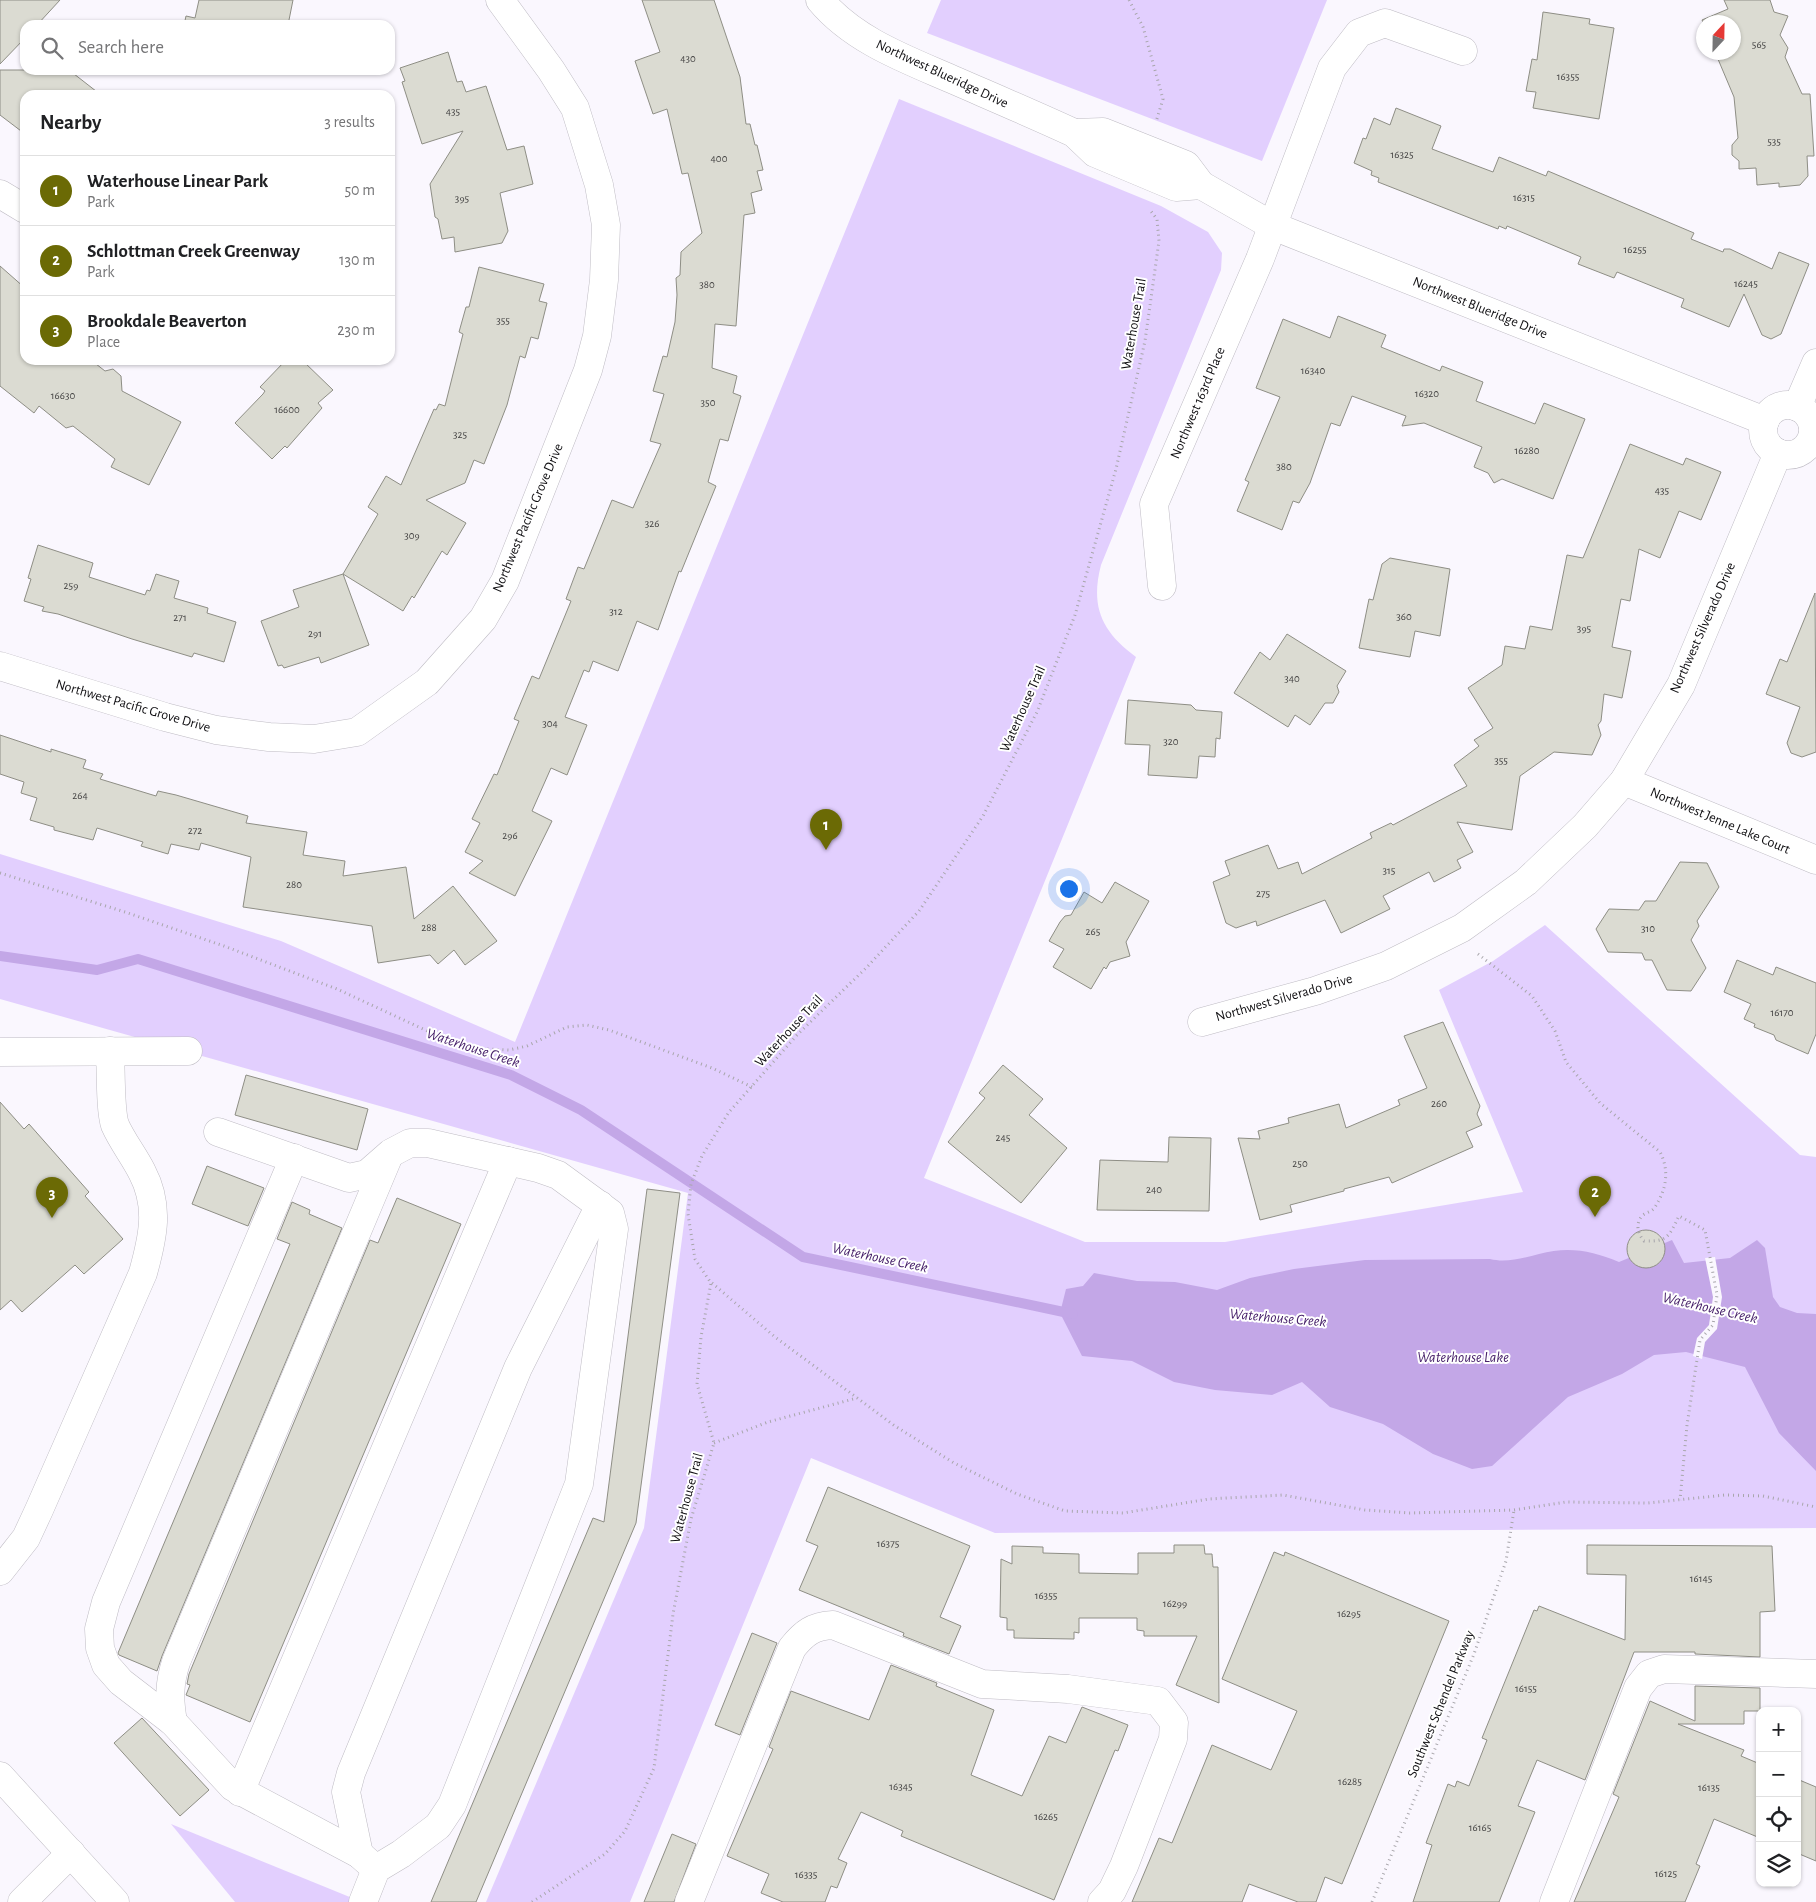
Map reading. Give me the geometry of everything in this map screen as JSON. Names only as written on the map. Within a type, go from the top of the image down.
[{"type":"street","name":"Northwest Pacific Grove Drive","points":[[0,666],[165,717],[216,730],[269,737],[314,738],[357,732],[394,708],[427,682],[483,619],[505,581],[588,370],[597,336],[605,262],[606,225],[599,185],[575,108],[552,70],[500,0]]},
{"type":"street","name":"Northwest Blueridge Drive","points":[[820,0],[830,12],[862,36],[892,52],[1074,133],[1103,132],[1186,165],[1201,185],[1273,226],[1764,421]]},
{"type":"street","name":"Northwest 163rd Place","points":[[1162,586],[1154,504],[1273,226],[1332,68],[1359,33],[1385,24],[1464,51]]},
{"type":"street","points":[[0,194],[20,206]]},
{"type":"street","points":[[1797,407],[1816,363]]},
{"type":"street","points":[[1788,405],[1797,407],[1808,414],[1812,423],[1814,439],[1799,452],[1787,455],[1778,453],[1764,440],[1764,421],[1776,408],[1788,405]]},
{"type":"street","name":"Northwest Silverado Drive","points":[[1202,1022],[1315,991],[1386,966],[1462,928],[1526,882],[1585,826],[1624,781],[1681,685],[1778,453]]},
{"type":"street","name":"Northwest Jenne Lake Court","points":[[1624,781],[1816,860]]},
{"type":"street","points":[[2,1565],[26,1538],[143,1272],[152,1242],[155,1217],[152,1196],[142,1172],[115,1123],[110,1051]]},
{"type":"street","points":[[0,1052],[188,1051]]},
{"type":"street","points":[[218,1132],[294,1158],[349,1178],[367,1174],[391,1152],[410,1143],[428,1143],[508,1161],[558,1175],[610,1213],[614,1229],[579,1484],[452,1805],[438,1826],[401,1854],[368,1862],[233,1787],[173,1722],[122,1682],[106,1665],[100,1648],[100,1629],[106,1602],[294,1158]]},
{"type":"street","points":[[173,1722],[168,1696],[170,1679],[176,1662],[375,1186],[391,1152]]},
{"type":"street","points":[[240,1792],[508,1161]]},
{"type":"street","points":[[363,1902],[368,1862],[346,1792],[351,1773],[518,1368],[600,1205]]},
{"type":"street","points":[[689,1902],[792,1648],[804,1633],[818,1626],[833,1625],[982,1684],[1068,1689],[1158,1701],[1174,1722],[1173,1739],[1124,1866],[1112,1891],[1102,1902]]},
{"type":"street","points":[[1554,1902],[1638,1688],[1649,1674],[1664,1669],[1816,1674]]},
{"type":"street","points":[[0,1776],[116,1902]]},
{"type":"street","points":[[22,1902],[71,1853]]},
{"type":"path","points":[[1129,0],[1142,27],[1163,99],[1155,125]]},
{"type":"path","name":"Waterhouse Trail","points":[[532,1902],[605,1854],[625,1831],[654,1768],[673,1614],[691,1519],[714,1443],[697,1384],[701,1337],[711,1283],[695,1259],[688,1214],[691,1184],[702,1156],[729,1112],[797,1035],[867,967],[918,911],[983,816],[1036,712],[1075,615],[1116,469],[1145,341],[1159,241],[1157,219],[1143,205]]},
{"type":"path","points":[[0,873],[125,912],[224,946],[337,989],[464,1048],[509,1050],[527,1046],[566,1027],[587,1025],[609,1030],[712,1068],[752,1087]]},
{"type":"path","points":[[1462,928],[1478,955],[1532,996],[1555,1031],[1566,1062],[1600,1103],[1660,1152],[1666,1162],[1666,1186],[1654,1210],[1642,1216],[1638,1226],[1639,1236],[1644,1241],[1662,1241],[1669,1235],[1679,1216],[1705,1230],[1717,1295],[1713,1325],[1700,1340],[1693,1378],[1680,1500]]},
{"type":"path","points":[[711,1283],[775,1337],[895,1426],[954,1463],[1017,1494],[1065,1511],[1123,1513],[1209,1499],[1283,1496],[1365,1510],[1392,1512],[1514,1510],[1566,1502],[1648,1503],[1725,1495],[1763,1496],[1816,1507]]},
{"type":"path","points":[[714,1443],[768,1422],[857,1398]]},
{"type":"path","name":"Southwest Schendel Parkway","points":[[1372,1902],[1474,1654],[1506,1561],[1514,1510]]},
{"type":"shaded area","points":[[941,0],[1327,0],[1262,161],[927,33]]},
{"type":"shaded area","points":[[899,99],[1161,206],[1208,232],[1222,253],[1221,270],[1101,565],[1097,594],[1098,606],[1102,617],[1107,628],[1115,638],[1136,657],[924,1178],[1085,1242],[1225,1242],[1523,1192],[1439,990],[1493,961],[1545,925],[1800,1155],[1816,1157],[1816,1528],[995,1533],[811,1458],[630,1902],[486,1902],[644,1528],[688,1193],[0,999],[0,854],[281,941],[515,1042]]},
{"type":"shaded area","points":[[171,1824],[362,1902],[235,1902]]},
{"type":"water","name":"Waterhouse Lake","points":[[1672,1240],[1684,1263],[1730,1258],[1757,1240],[1765,1248],[1773,1297],[1780,1307],[1797,1313],[1816,1314],[1816,1471],[1779,1433],[1745,1367],[1686,1352],[1654,1355],[1622,1374],[1568,1397],[1492,1466],[1472,1469],[1433,1454],[1383,1424],[1330,1407],[1302,1382],[1272,1395],[1215,1390],[1174,1382],[1132,1361],[1082,1356],[1060,1313],[1066,1289],[1083,1286],[1094,1273],[1137,1281],[1175,1282],[1217,1290],[1250,1278],[1294,1269],[1365,1260],[1508,1260],[1560,1250],[1570,1250],[1599,1255],[1619,1262]]},
{"type":"pier","points":[[1715,1257],[1722,1297],[1717,1329],[1705,1342],[1702,1359],[1693,1356],[1697,1338],[1709,1325],[1713,1297],[1705,1258]]},
{"type":"building","points":[[0,0],[60,0],[42,20],[20,20],[20,43],[0,64]]},
{"type":"building","points":[[199,0],[293,0],[289,20],[185,20],[186,16],[195,18]]},
{"type":"building","points":[[642,0],[714,0],[740,77],[746,124],[750,124],[755,145],[757,145],[763,170],[757,171],[762,190],[751,193],[755,213],[744,215],[736,326],[715,324],[712,368],[737,376],[733,393],[741,396],[728,441],[720,439],[708,482],[716,486],[681,572],[679,571],[658,630],[637,621],[618,671],[593,661],[589,672],[584,670],[565,717],[587,725],[567,775],[551,768],[532,811],[552,821],[515,896],[469,873],[483,861],[465,852],[480,823],[472,819],[494,774],[497,775],[519,721],[514,719],[532,676],[539,679],[571,601],[566,599],[578,567],[584,569],[612,500],[633,508],[661,444],[650,441],[664,394],[653,391],[663,356],[667,357],[675,322],[676,278],[680,275],[681,252],[702,233],[688,173],[682,174],[667,109],[653,114],[635,61],[660,52]]},
{"type":"building","points":[[1724,0],[1770,0],[1774,12],[1788,16],[1780,35],[1788,48],[1785,57],[1802,94],[1810,94],[1814,156],[1807,156],[1808,176],[1800,185],[1779,187],[1779,183],[1757,185],[1756,168],[1739,169],[1739,161],[1732,155],[1732,145],[1738,138],[1734,97],[1718,60],[1741,60],[1741,15],[1714,15],[1728,9]]},
{"type":"building","points":[[1543,12],[1590,19],[1589,24],[1614,28],[1599,119],[1533,108],[1536,92],[1526,91],[1532,59],[1537,60]]},
{"type":"building","points":[[448,52],[457,82],[462,81],[466,92],[486,86],[507,150],[524,146],[533,184],[500,193],[508,231],[502,243],[455,252],[454,237],[442,239],[438,219],[435,217],[430,184],[463,131],[422,144],[402,82],[405,81],[400,68]]},
{"type":"building","points":[[0,70],[20,70],[20,75],[75,75],[95,90],[20,90],[20,130],[0,115]]},
{"type":"building","points":[[1396,108],[1441,126],[1432,149],[1493,172],[1499,157],[1546,176],[1548,171],[1694,233],[1691,239],[1723,252],[1724,249],[1730,249],[1772,269],[1779,252],[1809,264],[1781,334],[1771,339],[1762,335],[1744,294],[1729,327],[1681,307],[1684,299],[1617,272],[1614,278],[1578,264],[1581,257],[1507,226],[1506,229],[1499,226],[1498,229],[1378,182],[1379,178],[1371,175],[1372,171],[1354,163],[1363,138],[1366,139],[1374,118],[1390,125]]},
{"type":"building","points":[[0,266],[20,284],[20,365],[97,365],[105,371],[113,369],[121,376],[122,391],[181,422],[149,485],[111,467],[115,459],[73,426],[66,428],[39,406],[34,413],[0,386]]},
{"type":"building","points":[[479,267],[544,284],[539,301],[547,303],[538,339],[531,337],[525,358],[520,356],[507,405],[484,464],[474,460],[465,483],[426,500],[466,523],[447,555],[442,551],[414,598],[412,596],[403,611],[343,574],[378,514],[368,507],[386,476],[401,485],[434,409],[436,410],[439,404],[445,406],[463,334],[459,332],[466,307],[469,307]]},
{"type":"building","points":[[1338,316],[1386,335],[1381,347],[1440,371],[1442,366],[1483,382],[1476,401],[1535,424],[1544,403],[1585,419],[1553,499],[1502,479],[1494,483],[1488,473],[1474,467],[1482,447],[1424,423],[1402,426],[1406,416],[1352,396],[1340,426],[1331,423],[1310,483],[1299,503],[1293,501],[1282,530],[1237,511],[1249,482],[1245,480],[1280,397],[1256,388],[1283,319],[1330,338]]},
{"type":"building","points":[[281,365],[307,365],[333,390],[318,403],[322,408],[287,448],[285,446],[272,459],[235,423],[263,394],[265,391],[260,387]]},
{"type":"building","points":[[1630,444],[1683,465],[1686,458],[1721,472],[1701,520],[1679,511],[1660,558],[1639,549],[1630,601],[1621,599],[1612,647],[1631,651],[1622,698],[1604,694],[1601,721],[1598,725],[1601,735],[1592,755],[1554,752],[1520,776],[1512,830],[1457,822],[1473,852],[1457,860],[1461,868],[1434,882],[1429,872],[1383,896],[1390,909],[1341,933],[1325,900],[1257,926],[1256,921],[1236,928],[1226,923],[1213,882],[1230,875],[1225,861],[1268,845],[1278,869],[1298,862],[1302,874],[1372,838],[1370,833],[1391,823],[1393,825],[1467,786],[1454,765],[1479,746],[1474,740],[1493,728],[1468,688],[1502,665],[1505,646],[1525,649],[1530,626],[1552,630],[1567,555],[1583,558]]},
{"type":"building","points":[[38,545],[93,563],[89,577],[145,595],[147,590],[150,591],[156,574],[179,581],[174,598],[208,608],[207,613],[236,622],[224,662],[194,653],[192,657],[132,639],[58,614],[42,611],[44,607],[24,601],[31,579],[28,578]]},
{"type":"building","points":[[1390,558],[1450,569],[1440,636],[1415,631],[1410,657],[1359,648],[1369,599],[1373,600],[1382,564]]},
{"type":"building","points":[[343,574],[369,645],[321,663],[319,657],[284,668],[282,665],[278,666],[261,621],[299,607],[293,590]]},
{"type":"building","points":[[1815,593],[1816,752],[1802,757],[1791,753],[1787,743],[1800,707],[1766,694],[1780,659],[1787,662]]},
{"type":"building","points":[[1287,634],[1346,671],[1337,686],[1339,692],[1333,703],[1325,703],[1310,725],[1295,715],[1288,727],[1234,693],[1260,652],[1270,660]]},
{"type":"building","points":[[1128,700],[1191,705],[1196,710],[1222,712],[1220,739],[1216,738],[1215,757],[1199,756],[1197,778],[1148,775],[1150,745],[1125,744]]},
{"type":"building","points":[[0,735],[51,752],[51,749],[86,760],[83,768],[103,774],[100,779],[156,796],[158,791],[176,795],[248,816],[246,823],[307,832],[303,855],[345,861],[343,876],[406,867],[414,919],[453,886],[497,941],[465,965],[454,950],[438,964],[430,955],[378,963],[372,926],[243,907],[251,857],[201,843],[199,850],[171,844],[168,854],[141,846],[143,842],[97,828],[93,840],[54,830],[54,827],[30,820],[37,798],[21,793],[24,782],[0,774]]},
{"type":"building","points":[[1680,862],[1707,863],[1719,887],[1697,921],[1699,926],[1691,940],[1706,968],[1691,991],[1667,990],[1652,960],[1645,960],[1642,953],[1608,952],[1596,929],[1609,909],[1639,910],[1645,901],[1656,901]]},
{"type":"building","points":[[1115,882],[1149,901],[1126,942],[1130,956],[1110,962],[1106,969],[1104,967],[1091,989],[1053,967],[1064,949],[1049,941],[1065,916],[1071,915],[1084,892],[1102,903]]},
{"type":"building","points":[[1737,960],[1773,975],[1776,967],[1816,983],[1816,1034],[1808,1054],[1776,1040],[1774,1035],[1754,1027],[1755,1024],[1744,1019],[1751,1004],[1724,992]]},
{"type":"building","points":[[1443,1022],[1480,1106],[1477,1114],[1482,1125],[1466,1132],[1473,1147],[1392,1183],[1389,1177],[1344,1189],[1344,1191],[1290,1205],[1292,1212],[1260,1220],[1238,1138],[1260,1139],[1258,1131],[1289,1123],[1288,1118],[1339,1104],[1346,1128],[1400,1105],[1398,1100],[1427,1088],[1404,1036]]},
{"type":"building","points":[[1003,1065],[1043,1099],[1029,1115],[1067,1148],[1021,1203],[948,1142],[985,1098],[979,1093]]},
{"type":"building","points":[[246,1075],[368,1109],[357,1150],[235,1115]]},
{"type":"building","points":[[0,1102],[24,1129],[29,1124],[89,1192],[85,1196],[123,1239],[84,1274],[75,1265],[22,1312],[11,1300],[0,1310]]},
{"type":"building","points":[[1169,1137],[1211,1138],[1209,1211],[1097,1210],[1100,1160],[1168,1162]]},
{"type":"building","points":[[207,1166],[264,1188],[248,1226],[192,1204]]},
{"type":"building","points":[[647,1189],[680,1193],[636,1523],[476,1902],[431,1902],[593,1518],[604,1522]]},
{"type":"building","points":[[397,1198],[461,1224],[250,1722],[186,1695],[190,1685],[187,1684],[189,1674],[370,1240],[378,1243]]},
{"type":"building","points":[[292,1202],[310,1210],[309,1214],[342,1228],[157,1671],[118,1653],[290,1244],[277,1239]]},
{"type":"building","points":[[1646,1230],[1660,1235],[1665,1249],[1660,1263],[1646,1268],[1632,1263],[1627,1249],[1632,1235]]},
{"type":"building","points":[[828,1487],[970,1546],[940,1617],[961,1626],[949,1654],[903,1636],[904,1633],[799,1590],[818,1546],[806,1541]]},
{"type":"building","points":[[1174,1545],[1204,1545],[1205,1554],[1212,1554],[1213,1567],[1218,1567],[1219,1703],[1176,1685],[1197,1636],[1144,1636],[1144,1631],[1137,1630],[1137,1618],[1079,1618],[1079,1633],[1074,1632],[1074,1639],[1014,1638],[1014,1630],[1007,1630],[1007,1618],[1000,1617],[1001,1559],[1012,1564],[1012,1546],[1043,1547],[1043,1553],[1079,1554],[1079,1573],[1138,1574],[1138,1553],[1174,1553]]},
{"type":"building","points":[[1587,1545],[1772,1546],[1775,1611],[1760,1612],[1760,1657],[1695,1654],[1695,1652],[1634,1652],[1585,1780],[1537,1760],[1518,1806],[1535,1812],[1499,1902],[1413,1902],[1432,1845],[1426,1843],[1448,1784],[1455,1787],[1457,1781],[1469,1786],[1487,1740],[1482,1738],[1534,1610],[1537,1611],[1539,1606],[1625,1640],[1626,1575],[1587,1574]]},
{"type":"building","points":[[1274,1552],[1284,1556],[1285,1552],[1449,1621],[1342,1884],[1325,1877],[1316,1902],[1298,1902],[1249,1884],[1242,1902],[1132,1902],[1159,1838],[1172,1843],[1212,1745],[1271,1770],[1297,1711],[1222,1679]]},
{"type":"building","points":[[752,1633],[777,1643],[740,1735],[715,1725]]},
{"type":"building","points":[[891,1665],[937,1683],[936,1686],[994,1710],[971,1775],[1022,1796],[1049,1736],[1066,1743],[1082,1707],[1128,1725],[1118,1751],[1115,1750],[1054,1900],[901,1836],[903,1831],[861,1812],[838,1859],[847,1863],[837,1888],[831,1886],[825,1902],[783,1902],[761,1893],[769,1874],[727,1856],[773,1749],[769,1747],[791,1691],[869,1720]]},
{"type":"building","points":[[1695,1686],[1760,1688],[1760,1707],[1756,1707],[1756,1711],[1744,1711],[1744,1724],[1678,1724],[1744,1750],[1741,1756],[1756,1762],[1756,1836],[1714,1819],[1696,1864],[1700,1866],[1685,1902],[1574,1902],[1619,1797],[1613,1794],[1650,1701],[1695,1721]]},
{"type":"building","points":[[142,1718],[209,1790],[180,1816],[114,1743]]},
{"type":"building","points":[[1801,1781],[1816,1787],[1816,1861],[1801,1855]]},
{"type":"building","points":[[672,1834],[696,1844],[674,1902],[644,1902]]},
{"type":"waterway","name":"Waterhouse Creek","points":[[0,956],[97,970],[138,959],[511,1075],[581,1110],[803,1257],[1073,1314]]},
{"type":"place","name":"Waterhouse Linear Park","points":[[826,850]]},
{"type":"place","name":"Schlottman Creek Greenway","points":[[1595,1217]]},
{"type":"place","name":"Brookdale Beaverton","points":[[52,1218]]}]
